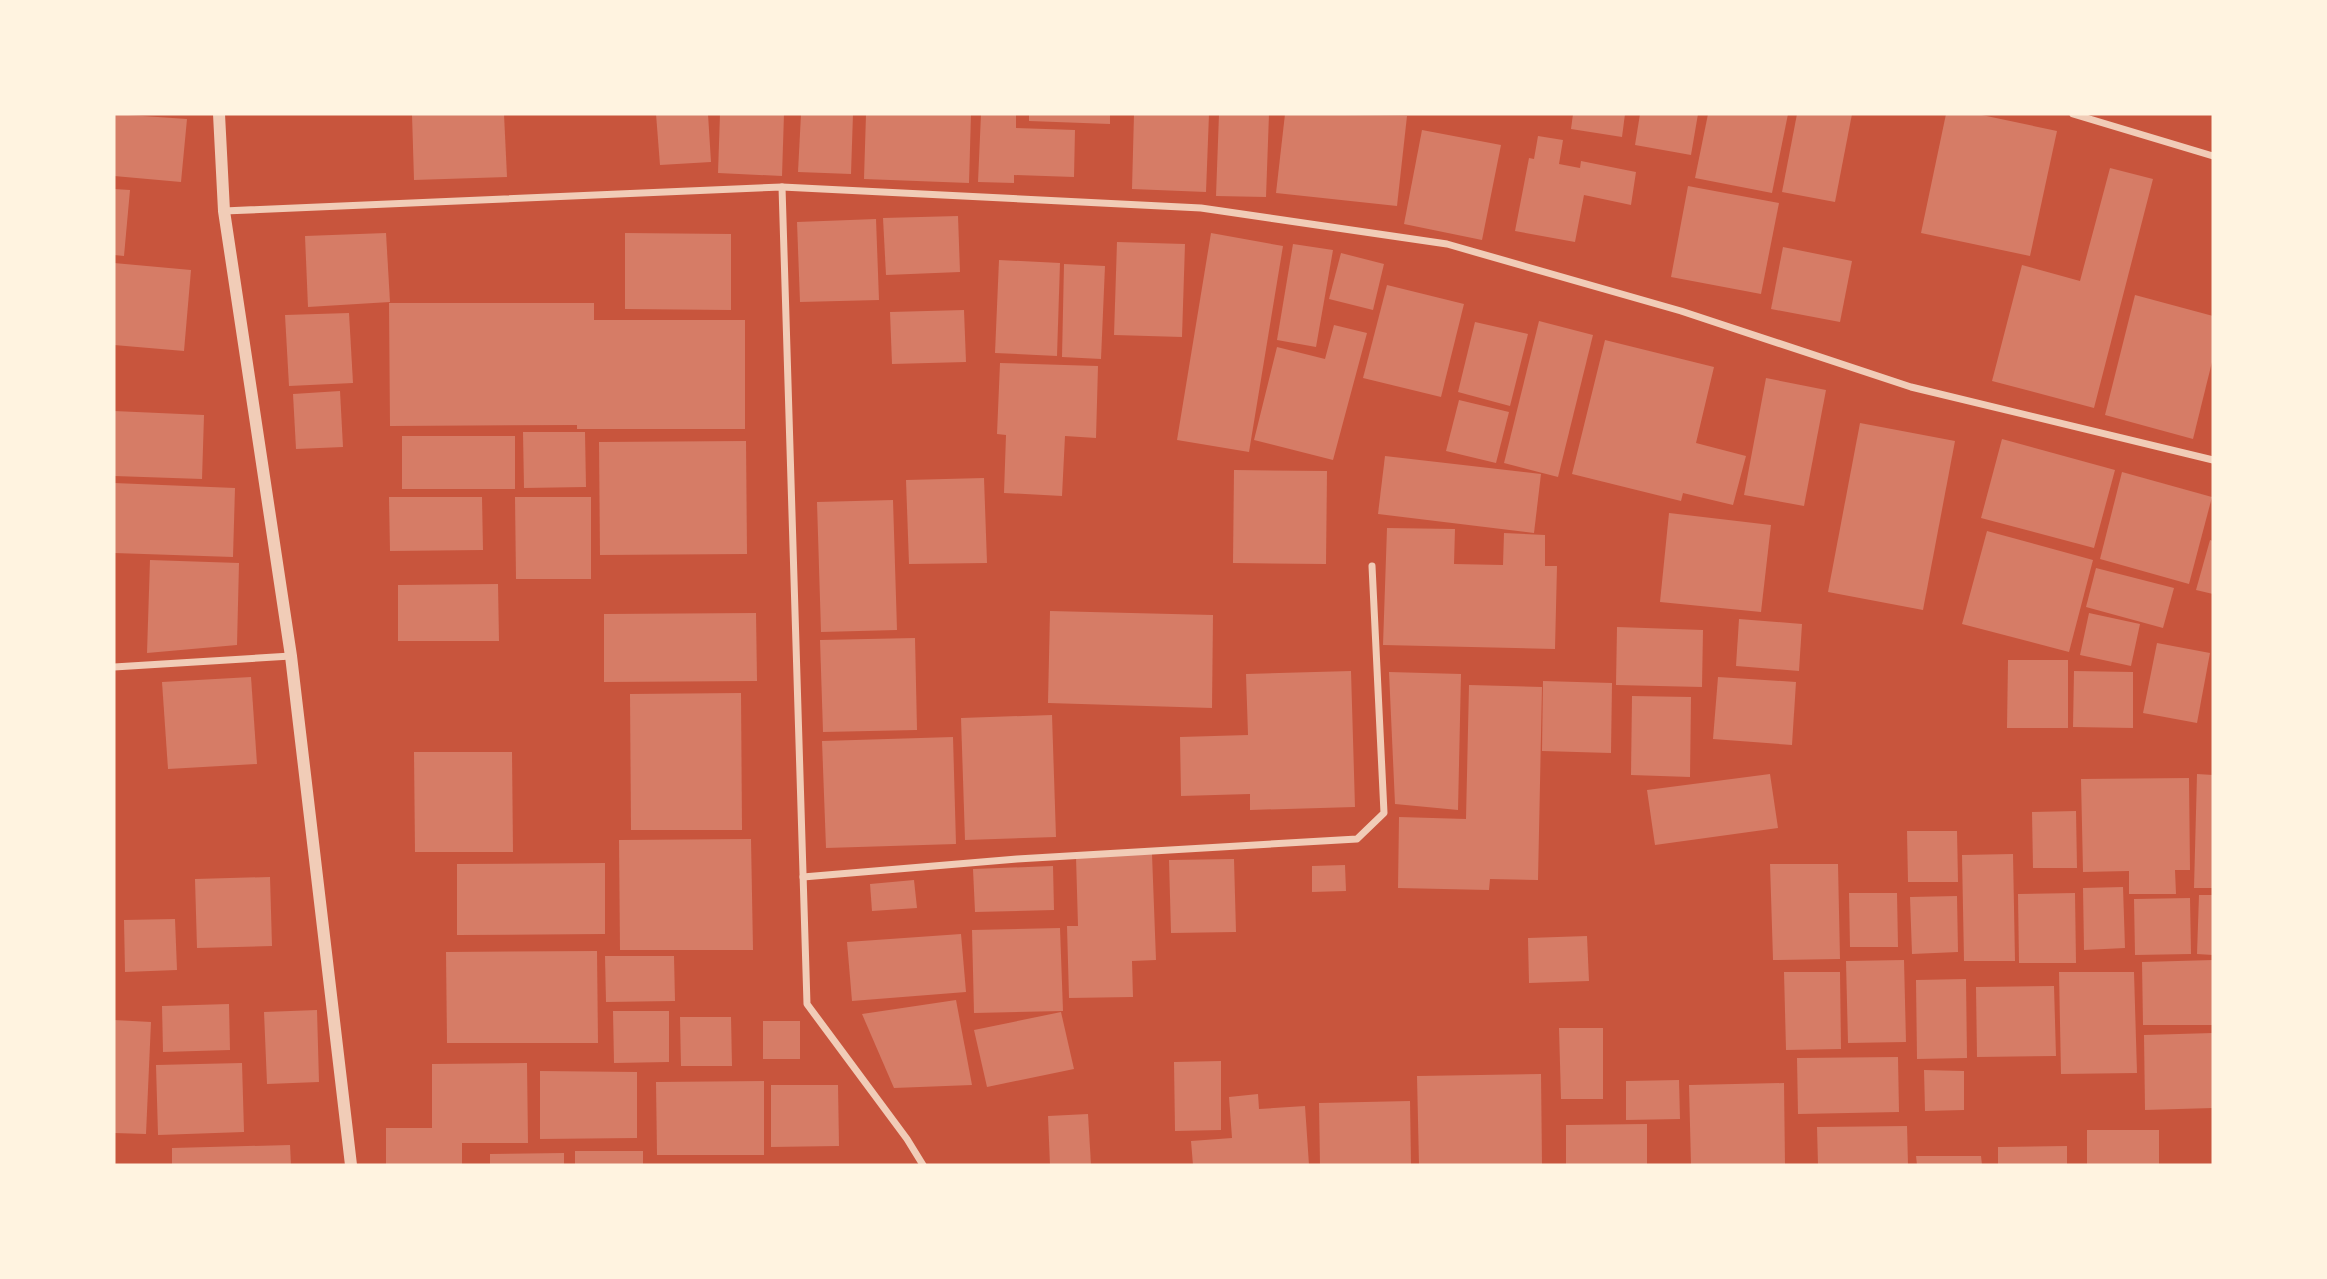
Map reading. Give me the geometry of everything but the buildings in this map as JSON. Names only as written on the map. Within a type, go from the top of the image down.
[{"type":"street","points":[[219,114],[224,211],[291,656],[351,1165]]},
{"type":"street","points":[[2073,114],[2213,156]]},
{"type":"street","points":[[224,211],[782,187],[1201,208],[1447,244],[1681,311],[1911,387],[2213,460]]},
{"type":"street","points":[[782,187],[807,1004],[907,1139],[923,1165]]},
{"type":"street","points":[[803,877],[1017,859],[1357,839],[1384,813],[1372,566]]},
{"type":"street","points":[[114,667],[291,656]]}]
